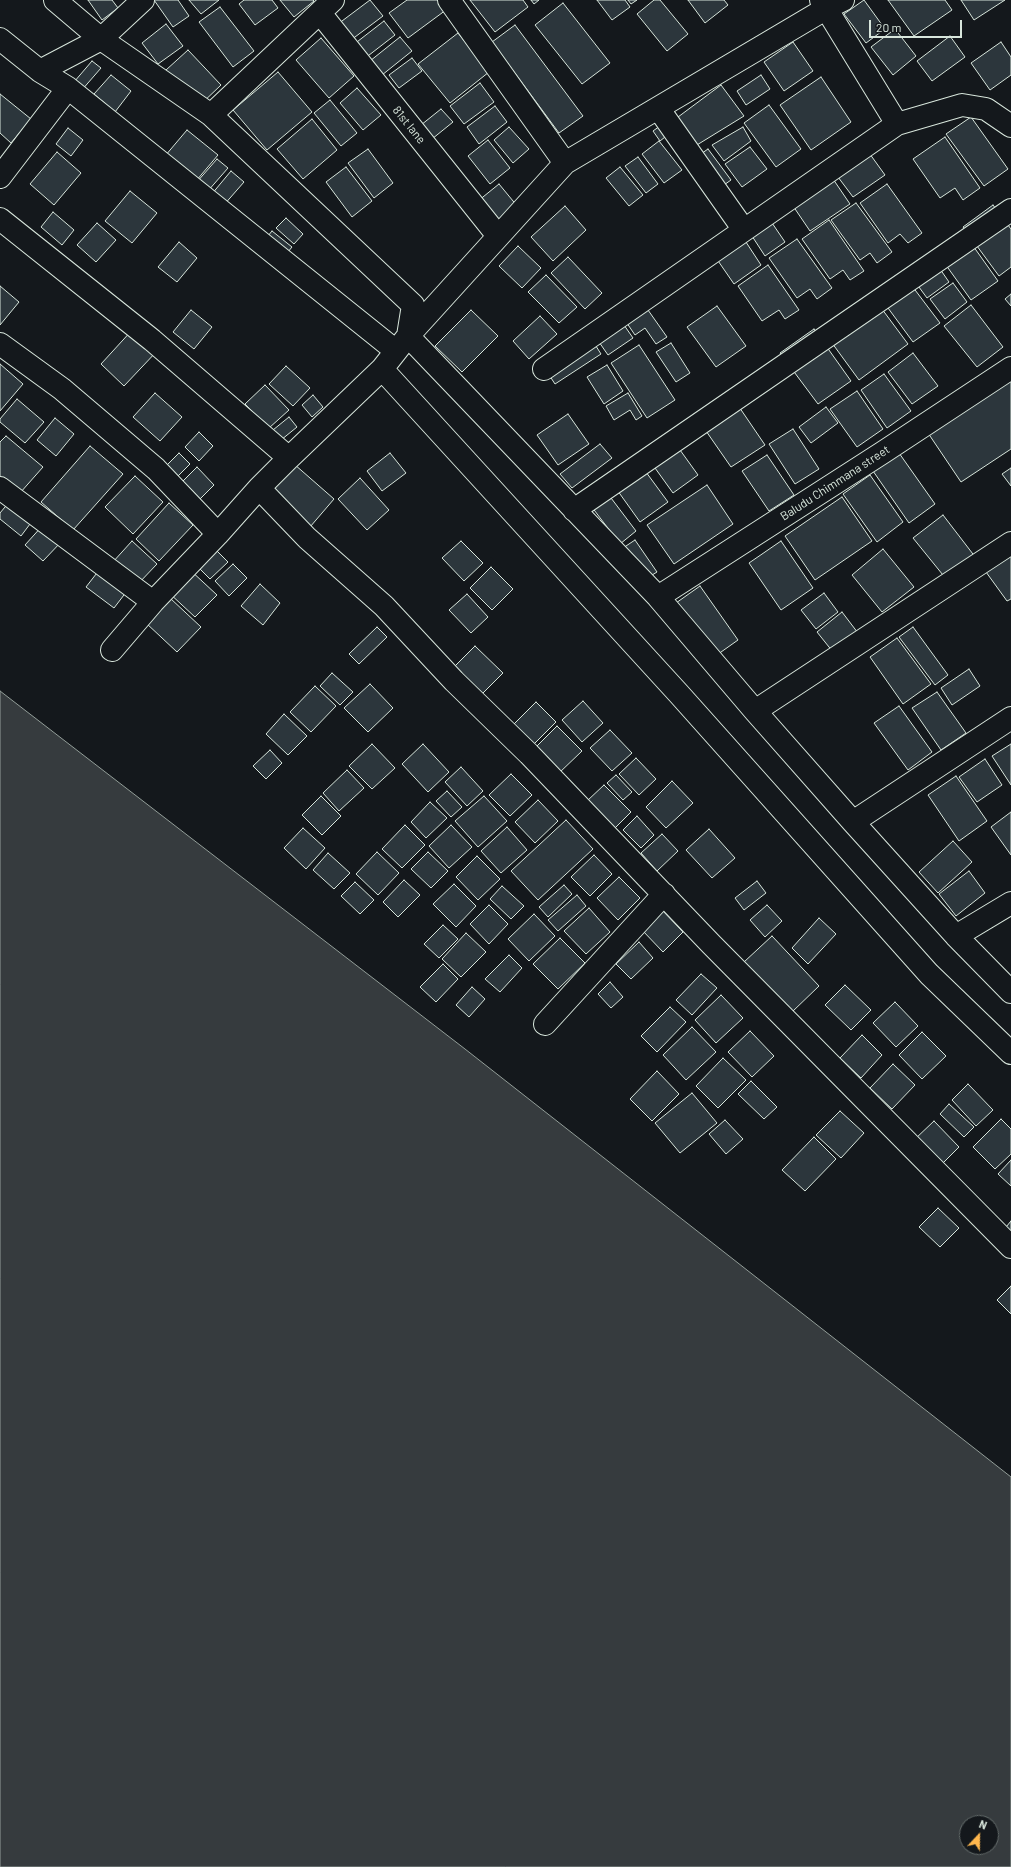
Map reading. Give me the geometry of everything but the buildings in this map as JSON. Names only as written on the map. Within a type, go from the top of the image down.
[{"type":"street","points":[[55,0],[101,38],[211,115],[413,304],[402,343]]},
{"type":"street","points":[[40,70],[101,38],[143,0]]},
{"type":"street","points":[[449,0],[565,163]]},
{"type":"street","points":[[112,650],[153,602],[218,534],[259,488],[382,369],[402,343],[565,163],[830,3],[897,124]]},
{"type":"street","points":[[211,115],[326,6]]},
{"type":"street","name":"81st lane","points":[[326,6],[498,236]]},
{"type":"street","points":[[0,39],[40,70],[68,88],[402,343],[574,510],[658,597],[755,711],[853,822],[956,936],[1011,992]]},
{"type":"street","points":[[0,177],[68,88]]},
{"type":"street","points":[[544,369],[897,124],[962,105],[986,109],[1011,126]]},
{"type":"street","points":[[658,108],[744,230]]},
{"type":"street","points":[[574,510],[1011,210]]},
{"type":"street","points":[[0,220],[152,340],[289,458]]},
{"type":"street","points":[[0,344],[62,389],[156,469],[218,534]]},
{"type":"street","name":"Baludu Chimmana street","points":[[658,597],[1011,368]]},
{"type":"street","points":[[382,369],[679,694],[929,974],[1011,1053]]},
{"type":"street","points":[[0,488],[153,602]]},
{"type":"street","points":[[259,488],[307,538],[384,606],[454,681],[529,754],[1011,1248]]},
{"type":"street","points":[[755,711],[1011,543]]},
{"type":"street","points":[[853,822],[1011,718]]},
{"type":"street","points":[[545,1024],[664,894]]},
{"type":"street","points":[[956,936],[1011,903]]},
{"type":"shaded area","points":[[0,691],[465,1049],[1011,1477],[1011,1867],[0,1867]]}]
